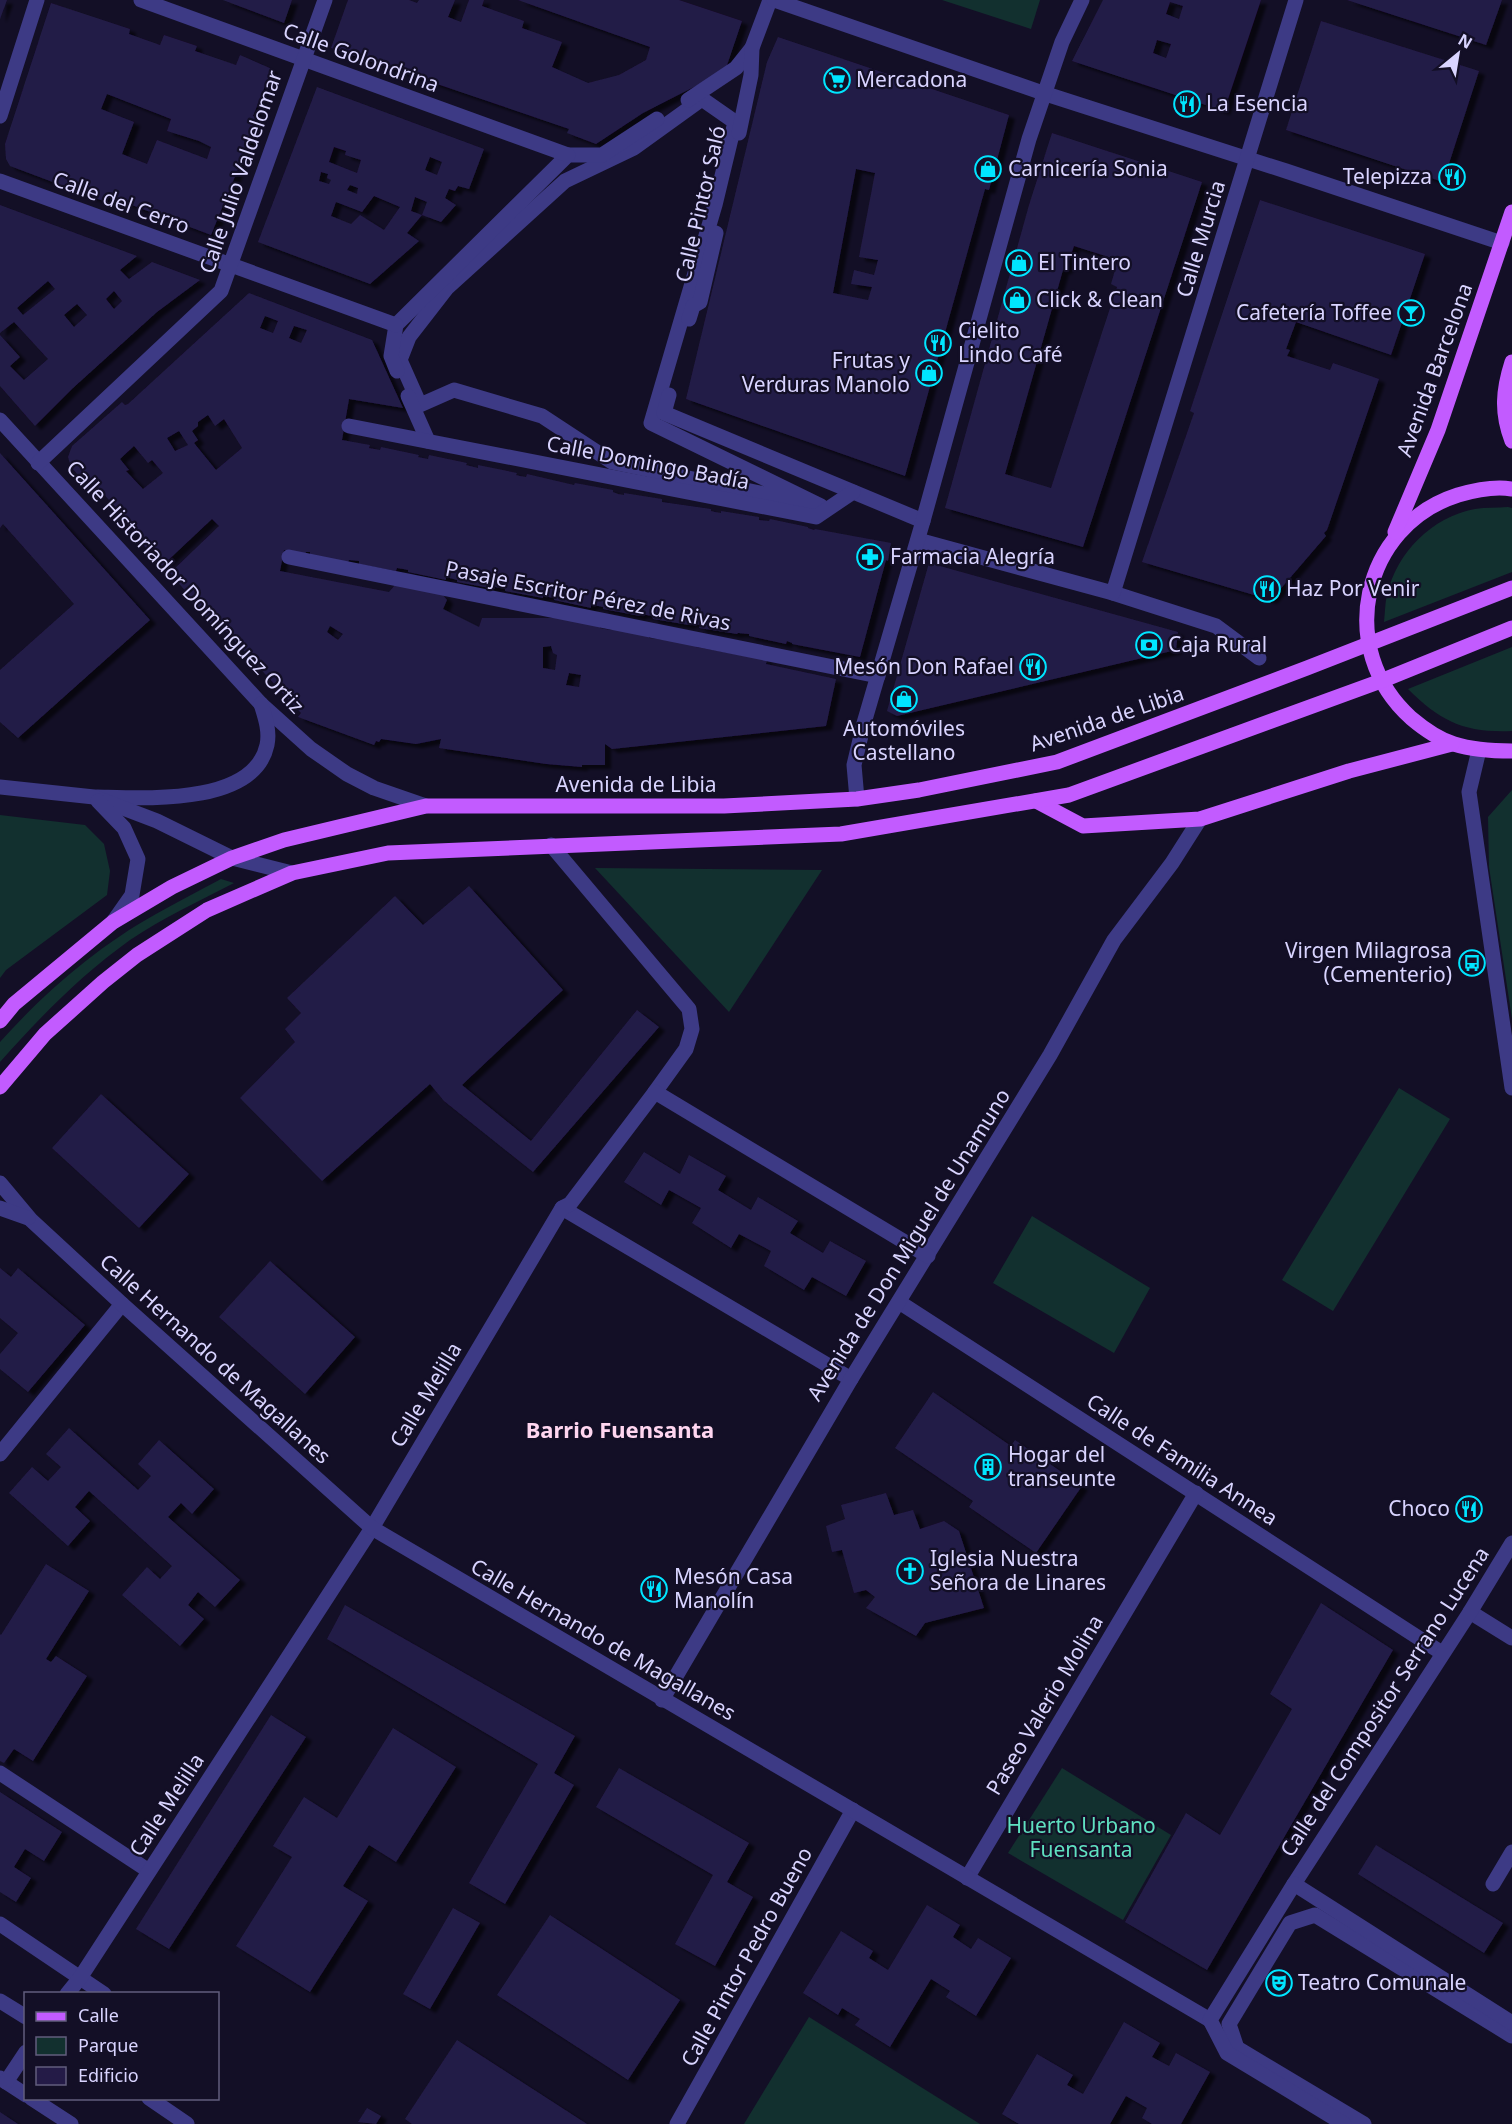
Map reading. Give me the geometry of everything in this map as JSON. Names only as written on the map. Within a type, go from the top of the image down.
[{"type":"main road","name":"Avenida Barcelona","points":[[1392,541],[1438,430],[1512,212]]},
{"type":"main road","points":[[1512,362],[1504,387],[1506,423],[1512,441]]},
{"type":"main road","points":[[1512,489],[1474,490],[1443,500],[1415,518],[1392,541],[1375,572],[1366,608],[1368,644],[1381,681],[1400,707],[1424,729],[1452,744],[1479,750],[1512,751]]},
{"type":"main road","name":"Avenida de Libia","points":[[0,1021],[14,1004],[113,922],[172,887],[232,858],[284,840],[426,806],[724,806],[857,799],[919,790],[1057,762],[1512,588]]},
{"type":"main road","points":[[0,1087],[45,1034],[103,982],[138,955],[207,910],[292,873],[388,853],[841,834],[1069,795],[1381,681],[1512,628]]},
{"type":"main road","points":[[1036,801],[1083,826],[1200,819],[1349,771],[1452,744]]},
{"type":"street","points":[[0,116],[37,0]]},
{"type":"street","name":"Calle Golondrina","points":[[141,0],[568,155],[602,155],[736,68],[752,48]]},
{"type":"street","name":"Calle Julio Valdelomar","points":[[38,463],[221,291],[302,59],[325,0]]},
{"type":"street","points":[[772,0],[1043,93],[1248,158],[1502,243]]},
{"type":"street","name":"Calle Pintor Saló","points":[[663,413],[693,306],[700,302],[752,75],[752,48],[772,0]]},
{"type":"street","points":[[857,799],[854,765],[878,676],[1043,93],[1062,42],[1082,0]]},
{"type":"street","name":"Calle Murcia","points":[[1113,593],[1296,0]]},
{"type":"street","points":[[702,99],[735,122],[715,205],[651,423],[821,506],[612,462],[542,416],[454,390],[420,405],[400,360],[409,337],[447,288],[565,181],[634,147],[702,99]]},
{"type":"street","points":[[428,441],[391,356],[396,325],[568,155]]},
{"type":"street","name":"Calle del Cerro","points":[[0,181],[396,325]]},
{"type":"street","name":"Calle Domingo Badía","points":[[663,413],[923,521]]},
{"type":"street","name":"Calle Historiador Domínguez Ortiz","points":[[0,420],[261,704],[311,749],[347,774],[374,788],[426,806]]},
{"type":"street","name":"Calle Domingo Badía","points":[[349,426],[816,517],[853,492]]},
{"type":"street","points":[[918,540],[1113,593],[1216,626],[1258,658]]},
{"type":"street","name":"Pasaje Escritor Pérez de Rivas","points":[[289,557],[878,676]]},
{"type":"street","points":[[0,787],[93,797],[134,798],[195,794],[229,786],[245,777],[264,754],[267,742],[267,723],[261,704]]},
{"type":"street","points":[[1479,750],[1469,792],[1512,1088]]},
{"type":"street","points":[[93,797],[157,820],[232,858],[292,873]]},
{"type":"street","points":[[93,797],[124,828],[138,860],[132,895],[113,922]]},
{"type":"street","name":"Avenida de Don Miguel de Unamuno","points":[[662,1700],[851,1379],[1050,1055],[1114,940],[1172,863],[1200,819]]},
{"type":"street","name":"Calle Melilla","points":[[69,1992],[80,1978],[372,1528],[562,1208],[570,1204],[686,1048],[692,1029],[689,1009],[551,845]]},
{"type":"street","points":[[655,1092],[927,1256]]},
{"type":"street","name":"Calle Hernando de Magallanes","points":[[0,1183],[31,1220],[372,1528],[1210,2020]]},
{"type":"street","name":"Calle Hernando de Magallanes","points":[[0,1208],[31,1220]]},
{"type":"street","points":[[562,1208],[851,1379]]},
{"type":"street","name":"Calle de Familia Annea","points":[[899,1302],[1442,1653]]},
{"type":"street","points":[[0,1454],[122,1304]]},
{"type":"street","name":"Paseo Valerio Molina","points":[[966,1878],[1196,1493]]},
{"type":"street","name":"Calle del Compositor Serrano Lucena","points":[[1210,2020],[1512,1543]]},
{"type":"street","points":[[1470,1612],[1512,1638]]},
{"type":"street","points":[[0,1773],[149,1871]]},
{"type":"street","name":"Calle Pintor Pedro Bueno","points":[[677,2124],[853,1810]]},
{"type":"street","points":[[1493,1884],[1512,1852]]},
{"type":"street","points":[[1294,1884],[1512,2023]]},
{"type":"street","points":[[1364,2124],[1237,2048],[1229,2024],[1290,1923],[1316,1915],[1512,2036]]},
{"type":"street","points":[[0,1924],[101,1992]]},
{"type":"street","points":[[0,2001],[24,2016]]},
{"type":"street","points":[[1210,2020],[1227,2053],[1344,2124]]},
{"type":"street","points":[[24,2054],[3,2080],[24,2094]]},
{"type":"street","points":[[34,2100],[71,2124]]},
{"type":"street","points":[[152,2100],[187,2124]]},
{"type":"green space","points":[[942,0],[1040,0],[1031,29]]},
{"type":"green space","points":[[1479,508],[1512,508],[1512,572],[1384,622],[1386,598],[1392,579],[1408,551],[1419,539],[1431,528],[1459,513]]},
{"type":"green space","points":[[1512,647],[1512,731],[1481,730],[1455,723],[1432,710],[1408,689]]},
{"type":"green space","points":[[1512,790],[1512,1019],[1489,867],[1488,817]]},
{"type":"green space","points":[[0,815],[85,825],[104,844],[110,871],[107,895],[6,970],[0,978]]},
{"type":"green space","points":[[595,868],[822,870],[729,1012]]},
{"type":"green space","points":[[221,879],[234,883],[155,924],[112,953],[62,997],[0,1062],[0,1042],[53,988],[134,927]]},
{"type":"green space","points":[[1399,1088],[1450,1119],[1333,1311],[1282,1280]]},
{"type":"green space","points":[[1032,1216],[1150,1288],[1114,1353],[993,1283]]},
{"type":"green space","name":"Huerto Urbano Fuensanta","points":[[1062,1768],[1171,1835],[1123,1920],[1008,1853]]},
{"type":"green space","points":[[809,2017],[980,2124],[744,2124]]},
{"type":"building","points":[[0,0],[7,0],[0,19]]},
{"type":"building","points":[[223,0],[292,0],[284,23]]},
{"type":"building","points":[[348,0],[409,0],[417,3],[419,0],[455,0],[448,17],[461,22],[469,0],[484,0],[482,6],[524,21],[522,28],[562,42],[552,67],[588,83],[619,75],[646,60],[650,47],[518,0],[679,0],[742,21],[725,71],[643,113],[596,144],[567,133],[569,129],[331,48]]},
{"type":"building","points":[[1103,0],[1261,0],[1224,111],[1072,61]],"holes":[[[1170,2],[1183,6],[1179,19],[1166,14]],[[1157,40],[1171,44],[1166,58],[1153,53]]]},
{"type":"building","points":[[1347,0],[1502,0],[1486,45]]},
{"type":"building","points":[[51,3],[130,29],[129,34],[160,45],[164,35],[197,46],[195,51],[236,65],[240,55],[272,69],[253,116],[259,118],[211,235],[108,196],[106,202],[10,166],[6,159],[5,144]],"holes":[[[107,94],[171,119],[167,131],[211,147],[207,159],[157,140],[147,164],[122,154],[134,122],[101,109]]]},
{"type":"building","points":[[1321,21],[1479,71],[1443,182],[1286,130]]},
{"type":"building","points":[[778,37],[1009,115],[989,190],[985,189],[905,476],[686,399],[767,62]],"holes":[[[856,169],[875,173],[859,257],[878,260],[874,275],[854,270],[851,284],[872,287],[868,300],[833,293]]]},
{"type":"building","points":[[317,87],[484,149],[469,189],[458,186],[455,191],[449,189],[445,198],[456,205],[441,222],[422,215],[407,233],[419,241],[370,284],[258,242]],"holes":[[[334,147],[346,151],[345,155],[361,160],[357,173],[329,162]],[[430,157],[442,162],[437,175],[425,170]],[[321,172],[328,174],[327,178],[331,180],[329,184],[319,181]],[[350,185],[358,188],[357,194],[347,190]],[[374,196],[400,207],[384,230],[360,215],[351,224],[331,216],[336,202],[362,212]],[[415,197],[427,202],[422,215],[411,211]]]},
{"type":"building","points":[[1052,133],[1202,182],[1083,547],[945,508],[1029,205]],"holes":[[[1074,246],[1118,260],[1111,284],[1117,287],[1051,488],[1005,474],[1063,270],[1066,270]]]},
{"type":"building","points":[[1260,200],[1425,254],[1391,355],[1296,322],[1286,349],[1290,350],[1287,356],[1330,370],[1333,363],[1379,379],[1327,530],[1324,533],[1326,536],[1271,600],[1142,562],[1194,413],[1190,411]]},
{"type":"building","points":[[0,205],[137,256],[120,270],[129,279],[152,262],[200,280],[157,312],[73,388],[35,426],[0,386],[0,335],[20,357],[10,366],[24,380],[48,359],[14,322],[0,333]],"holes":[[[48,281],[55,289],[23,315],[17,308]],[[114,291],[122,301],[114,309],[106,299]],[[77,304],[87,315],[74,327],[64,315]]]},
{"type":"building","points":[[249,293],[372,340],[403,408],[349,399],[342,440],[370,445],[369,448],[380,450],[381,447],[428,459],[429,455],[467,463],[466,465],[478,468],[478,465],[517,473],[516,475],[520,476],[526,477],[527,474],[574,485],[575,483],[613,490],[618,494],[662,499],[662,502],[711,509],[711,511],[721,513],[721,511],[759,517],[759,520],[769,521],[770,519],[814,530],[891,543],[888,561],[886,560],[860,657],[792,644],[787,641],[786,644],[749,636],[749,634],[699,628],[700,625],[653,619],[652,616],[641,614],[640,616],[598,606],[591,605],[591,608],[554,600],[554,598],[457,582],[457,580],[446,577],[446,580],[403,569],[397,568],[396,571],[359,564],[359,561],[349,560],[348,562],[310,555],[310,552],[305,554],[284,550],[280,571],[389,592],[395,585],[443,595],[447,600],[443,609],[479,627],[482,618],[553,617],[610,630],[613,628],[649,635],[649,638],[697,644],[696,647],[767,660],[766,664],[836,679],[826,726],[612,749],[605,744],[605,765],[582,765],[582,767],[546,764],[439,748],[441,739],[416,744],[381,739],[374,745],[298,717],[301,713],[220,625],[214,627],[191,602],[193,600],[170,573],[219,526],[212,519],[162,566],[138,539],[140,536],[96,485],[93,482],[87,485],[71,467],[68,457],[72,446],[122,402],[125,405]],"holes":[[[265,316],[278,321],[273,333],[260,328]],[[294,326],[307,330],[301,343],[289,338]],[[208,415],[215,426],[224,419],[242,448],[216,470],[194,443],[198,440],[192,431],[198,426],[198,422]],[[179,431],[188,445],[175,451],[167,438]],[[134,446],[148,463],[152,460],[163,473],[143,489],[126,471],[129,470],[120,459]],[[330,626],[343,634],[338,640],[327,632]],[[551,646],[553,653],[557,655],[555,670],[543,668],[543,647]],[[569,673],[581,675],[579,687],[566,685]]]},
{"type":"building","points":[[0,453],[150,620],[18,738],[0,722],[0,670],[74,604],[3,524],[0,528]]},
{"type":"building","points":[[929,563],[1178,632],[1176,650],[897,716],[887,711]]},
{"type":"building","points":[[469,886],[563,990],[462,1085],[531,1141],[637,1010],[659,1027],[533,1172],[444,1101],[430,1084],[322,1181],[240,1098],[295,1042],[285,1029],[301,1013],[287,998],[395,896],[423,925]]},
{"type":"building","points":[[101,1094],[189,1174],[139,1228],[52,1148]]},
{"type":"building","points":[[644,1152],[680,1174],[689,1155],[726,1176],[718,1190],[751,1210],[758,1197],[798,1221],[790,1233],[823,1253],[830,1241],[866,1261],[846,1296],[812,1277],[804,1290],[764,1266],[771,1251],[739,1234],[731,1248],[692,1223],[701,1208],[669,1190],[661,1205],[624,1182]]},
{"type":"building","points":[[270,1261],[355,1337],[305,1394],[219,1317]]},
{"type":"building","points":[[0,1268],[11,1277],[18,1268],[85,1325],[28,1392],[0,1369],[0,1354],[18,1333],[0,1318]]},
{"type":"building","name":"Hogar del transeunte","points":[[933,1392],[1011,1446],[1015,1440],[1082,1486],[1036,1553],[969,1507],[973,1501],[895,1448]]},
{"type":"building","points":[[69,1428],[138,1490],[151,1476],[138,1464],[159,1440],[214,1489],[192,1514],[181,1503],[168,1517],[240,1580],[215,1607],[198,1592],[188,1605],[204,1619],[180,1646],[122,1595],[147,1567],[160,1579],[172,1566],[89,1491],[75,1507],[90,1521],[68,1546],[9,1493],[32,1467],[48,1481],[61,1467],[46,1454]]},
{"type":"building","name":"Iglesia Nuestra Señora de Linares","points":[[886,1493],[894,1515],[913,1510],[920,1529],[944,1521],[959,1531],[984,1608],[925,1623],[916,1636],[866,1608],[875,1597],[866,1590],[854,1593],[842,1550],[832,1552],[826,1526],[845,1519],[841,1505]]},
{"type":"building","points":[[46,1564],[89,1591],[46,1659],[51,1662],[56,1656],[87,1676],[33,1761],[14,1749],[4,1763],[0,1761],[0,1634]]},
{"type":"building","points":[[1321,1603],[1393,1650],[1207,1970],[1125,1922],[1186,1813],[1220,1835],[1292,1709],[1270,1694]]},
{"type":"building","points":[[345,1605],[575,1736],[554,1773],[574,1785],[505,1904],[469,1883],[538,1764],[327,1639]]},
{"type":"building","points":[[271,1715],[306,1737],[169,1949],[136,1929]]},
{"type":"building","points":[[393,1728],[456,1767],[396,1862],[369,1845],[343,1886],[368,1901],[310,1992],[236,1946],[292,1857],[273,1846],[304,1797],[337,1818]]},
{"type":"building","points":[[619,1768],[749,1843],[727,1882],[753,1897],[715,1966],[675,1944],[713,1875],[596,1807]]},
{"type":"building","points":[[0,1792],[62,1832],[44,1861],[25,1849],[14,1867],[31,1878],[16,1902],[0,1892]]},
{"type":"building","points":[[1376,1845],[1503,1923],[1484,1953],[1358,1874]]},
{"type":"building","points":[[927,1905],[960,1925],[953,1937],[971,1949],[978,1938],[1011,1958],[976,2016],[946,1997],[950,1991],[931,1979],[890,2047],[855,2025],[860,2019],[842,2008],[838,2015],[803,1993],[841,1931],[873,1951],[869,1958],[888,1970]]},
{"type":"building","points":[[453,1908],[480,1923],[430,2009],[403,1994]]},
{"type":"building","points":[[550,1915],[680,2000],[628,2080],[497,1995]]},
{"type":"building","points":[[1124,2022],[1160,2043],[1152,2057],[1169,2066],[1176,2053],[1210,2072],[1181,2124],[1152,2124],[1142,2118],[1147,2108],[1126,2096],[1110,2124],[1019,2124],[1002,2114],[1037,2054],[1073,2075],[1067,2085],[1083,2094]]},
{"type":"building","points":[[457,2040],[587,2124],[412,2124],[405,2119]]},
{"type":"building","points":[[367,2108],[381,2116],[376,2124],[358,2122]]},
{"type":"building","points":[[0,2112],[18,2124],[0,2124]]},
{"type":"place","name":"Mercadona","points":[[837,80]]},
{"type":"place","name":"La Esencia","points":[[1187,104]]},
{"type":"place","name":"Carnicería Sonia","points":[[988,169]]},
{"type":"place","name":"Telepizza","points":[[1452,177]]},
{"type":"place","name":"El Tintero","points":[[1019,263]]},
{"type":"place","name":"Click & Clean","points":[[1017,300]]},
{"type":"place","name":"Cafetería Toffee","points":[[1411,313]]},
{"type":"place","name":"Cielito Lindo Café","points":[[938,343]]},
{"type":"place","name":"Frutas y Verduras Manolo","points":[[929,373]]},
{"type":"place","name":"Farmacia Alegría","points":[[870,557]]},
{"type":"place","name":"Haz Por Venir","points":[[1267,589]]},
{"type":"place","name":"Caja Rural","points":[[1149,645]]},
{"type":"place","name":"Mesón Don Rafael","points":[[1033,667]]},
{"type":"place","name":"Automóviles Castellano","points":[[904,699]]},
{"type":"place","name":"Virgen Milagrosa (Cementerio)","points":[[1472,963]]},
{"type":"place","name":"Hogar del transeunte","points":[[988,1467]]},
{"type":"place","name":"Choco","points":[[1469,1509]]},
{"type":"place","name":"Iglesia Nuestra Señora de Linares","points":[[910,1571]]},
{"type":"place","name":"Mesón Casa Manolín","points":[[654,1589]]},
{"type":"place","name":"Teatro Comunale","points":[[1279,1983]]},
{"type":"district","name":"Barrio Fuensanta","points":[[620,1430]]}]
